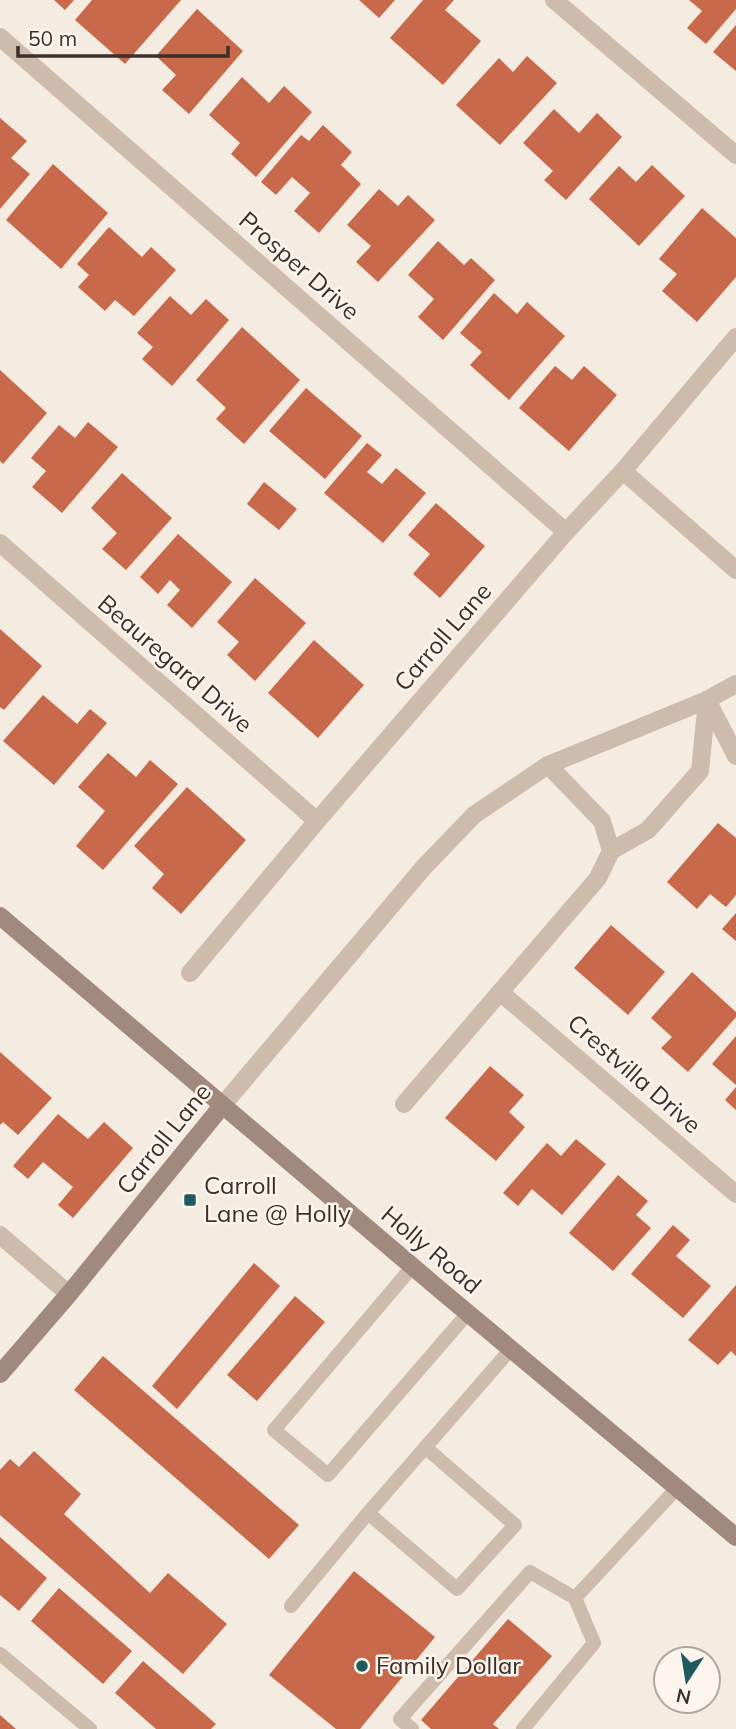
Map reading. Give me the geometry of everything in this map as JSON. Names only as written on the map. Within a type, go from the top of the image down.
[{"type":"main road","name":"Holly Road","points":[[0,916],[736,1537]]},
{"type":"main road","name":"Carroll Lane","points":[[0,1374],[69,1294],[222,1106]]},
{"type":"street","points":[[554,0],[736,155]]},
{"type":"street","name":"Prosper Drive","points":[[0,37],[566,532]]},
{"type":"street","name":"Carroll Lane","points":[[190,973],[317,821],[566,532],[623,471],[736,337]]},
{"type":"street","points":[[623,471],[736,570]]},
{"type":"street","name":"Beauregard Drive","points":[[0,543],[317,821]]},
{"type":"street","name":"Carroll Lane","points":[[222,1106],[424,867],[474,815],[548,765],[707,700],[736,684]]},
{"type":"street","points":[[707,700],[736,756]]},
{"type":"street","points":[[404,1104],[598,878],[611,851],[648,830],[701,771],[707,700]]},
{"type":"street","points":[[548,765],[602,821],[611,851]]},
{"type":"street","name":"Crestvilla Drive","points":[[500,992],[736,1194]]},
{"type":"street","points":[[0,1235],[69,1294]]},
{"type":"lane","points":[[413,1266],[274,1430],[328,1475],[468,1313]]},
{"type":"lane","points":[[291,1606],[511,1349]]},
{"type":"lane","points":[[368,1513],[457,1589],[515,1525],[425,1447]]},
{"type":"lane","points":[[575,1598],[678,1487]]},
{"type":"lane","points":[[412,1729],[400,1719],[530,1572],[575,1598],[594,1643],[523,1729]]},
{"type":"lane","points":[[0,1654],[90,1729]]},
{"type":"building","points":[[54,0],[74,0],[65,10]]},
{"type":"building","points":[[92,0],[181,0],[125,64],[75,20]]},
{"type":"building","points":[[359,0],[395,0],[379,18]]},
{"type":"building","points":[[423,0],[454,0],[445,10],[481,41],[443,85],[390,38]]},
{"type":"building","points":[[689,0],[736,0],[736,9],[706,44],[687,28],[702,11]]},
{"type":"building","points":[[197,9],[243,51],[189,114],[162,90],[176,75],[156,56]]},
{"type":"building","points":[[736,25],[736,71],[713,52]]},
{"type":"building","points":[[527,56],[557,83],[500,145],[456,105],[499,58],[513,72]]},
{"type":"building","points":[[242,77],[269,103],[284,86],[312,112],[256,177],[231,154],[240,143],[209,115]]},
{"type":"building","points":[[554,109],[579,133],[597,113],[622,137],[566,200],[544,180],[553,171],[523,143]]},
{"type":"building","points":[[0,118],[27,141],[11,158],[30,174],[0,209]]},
{"type":"building","points":[[323,125],[352,152],[341,165],[361,184],[319,233],[294,211],[310,193],[292,177],[276,195],[261,182],[301,135],[309,141]]},
{"type":"building","points":[[53,164],[108,213],[61,269],[6,220]]},
{"type":"building","points":[[652,165],[685,196],[639,246],[589,199],[619,166],[636,182]]},
{"type":"building","points":[[379,189],[398,206],[408,195],[435,220],[378,282],[356,262],[371,246],[347,225]]},
{"type":"building","points":[[702,208],[736,238],[736,277],[697,322],[662,291],[677,274],[659,259]]},
{"type":"building","points":[[109,227],[142,257],[151,247],[176,270],[134,316],[115,300],[105,311],[78,287],[89,275],[77,264]]},
{"type":"building","points":[[438,241],[464,265],[471,258],[495,280],[443,340],[418,317],[434,299],[408,275]]},
{"type":"building","points":[[494,293],[517,314],[527,302],[565,336],[509,400],[470,365],[482,352],[460,333]]},
{"type":"building","points":[[170,296],[191,315],[206,299],[229,320],[172,386],[142,359],[153,347],[137,333]]},
{"type":"building","points":[[242,327],[300,380],[244,444],[216,419],[226,408],[196,380]]},
{"type":"building","points":[[555,366],[572,380],[584,366],[617,395],[569,451],[519,408]]},
{"type":"building","points":[[0,370],[47,413],[3,464],[0,461]]},
{"type":"building","points":[[306,388],[362,436],[325,479],[269,431]]},
{"type":"building","points":[[88,422],[118,447],[62,513],[32,487],[46,471],[31,458],[59,425],[75,438]]},
{"type":"building","points":[[367,443],[382,455],[367,472],[382,484],[396,468],[426,493],[383,543],[324,493]]},
{"type":"building","points":[[122,473],[172,518],[126,570],[102,549],[117,533],[91,508]]},
{"type":"building","points":[[264,482],[297,509],[279,530],[247,504]]},
{"type":"building","points":[[436,503],[485,546],[440,598],[413,574],[430,554],[408,535]]},
{"type":"building","points":[[178,534],[232,582],[192,628],[167,605],[180,590],[170,580],[158,594],[140,577]]},
{"type":"building","points":[[255,578],[306,623],[255,681],[227,655],[239,642],[217,622]]},
{"type":"building","points":[[0,629],[42,666],[4,710],[0,707]]},
{"type":"building","points":[[314,640],[364,685],[318,738],[268,693]]},
{"type":"building","points":[[43,695],[77,724],[90,709],[107,723],[54,785],[3,741]]},
{"type":"building","points":[[108,753],[136,777],[150,760],[178,784],[103,870],[76,846],[105,811],[78,787]]},
{"type":"building","points":[[187,787],[246,840],[181,914],[152,888],[164,874],[134,846]]},
{"type":"building","points":[[718,823],[736,838],[736,895],[726,907],[710,894],[697,909],[667,882]]},
{"type":"building","points":[[736,913],[736,941],[722,929]]},
{"type":"building","points":[[611,925],[665,972],[628,1015],[574,968]]},
{"type":"building","points":[[692,972],[736,1012],[736,1017],[688,1072],[661,1048],[672,1037],[651,1018]]},
{"type":"building","points":[[736,1036],[736,1085],[712,1064]]},
{"type":"building","points":[[0,1052],[52,1098],[18,1135],[3,1122],[0,1125]]},
{"type":"building","points":[[490,1066],[524,1095],[509,1112],[525,1127],[496,1161],[445,1118]]},
{"type":"building","points":[[736,1087],[736,1110],[725,1100]]},
{"type":"building","points":[[58,1114],[88,1139],[104,1122],[133,1148],[73,1218],[58,1205],[73,1187],[43,1162],[28,1179],[13,1166]]},
{"type":"building","points":[[576,1139],[606,1164],[562,1215],[532,1189],[518,1206],[503,1193],[547,1143],[561,1156]]},
{"type":"building","points":[[618,1175],[648,1201],[636,1215],[651,1228],[613,1271],[569,1233]]},
{"type":"building","points":[[673,1225],[690,1240],[676,1256],[711,1286],[683,1318],[631,1274]]},
{"type":"building","points":[[254,1263],[280,1286],[177,1409],[152,1386]]},
{"type":"building","points":[[736,1285],[736,1356],[731,1351],[718,1365],[688,1340]]},
{"type":"building","points":[[295,1296],[325,1322],[257,1401],[227,1375]]},
{"type":"building","points":[[103,1356],[299,1525],[269,1559],[74,1390]]},
{"type":"building","points":[[34,1451],[81,1494],[64,1514],[150,1593],[168,1573],[227,1624],[183,1674],[0,1515],[0,1470],[10,1459],[19,1467]]},
{"type":"building","points":[[0,1537],[47,1578],[19,1611],[0,1595]]},
{"type":"building","points":[[354,1571],[435,1637],[360,1729],[336,1729],[269,1675]]},
{"type":"building","points":[[59,1588],[132,1651],[103,1684],[31,1621]]},
{"type":"building","points":[[508,1619],[552,1656],[493,1724],[499,1729],[431,1729],[421,1720]]},
{"type":"building","points":[[143,1661],[216,1724],[211,1729],[156,1729],[115,1693]]},
{"type":"building","points":[[0,1715],[16,1729],[0,1729]]},
{"type":"place","name":"Carroll Lane @ Holly","points":[[190,1200]]},
{"type":"place","name":"Family Dollar","points":[[362,1666]]}]
